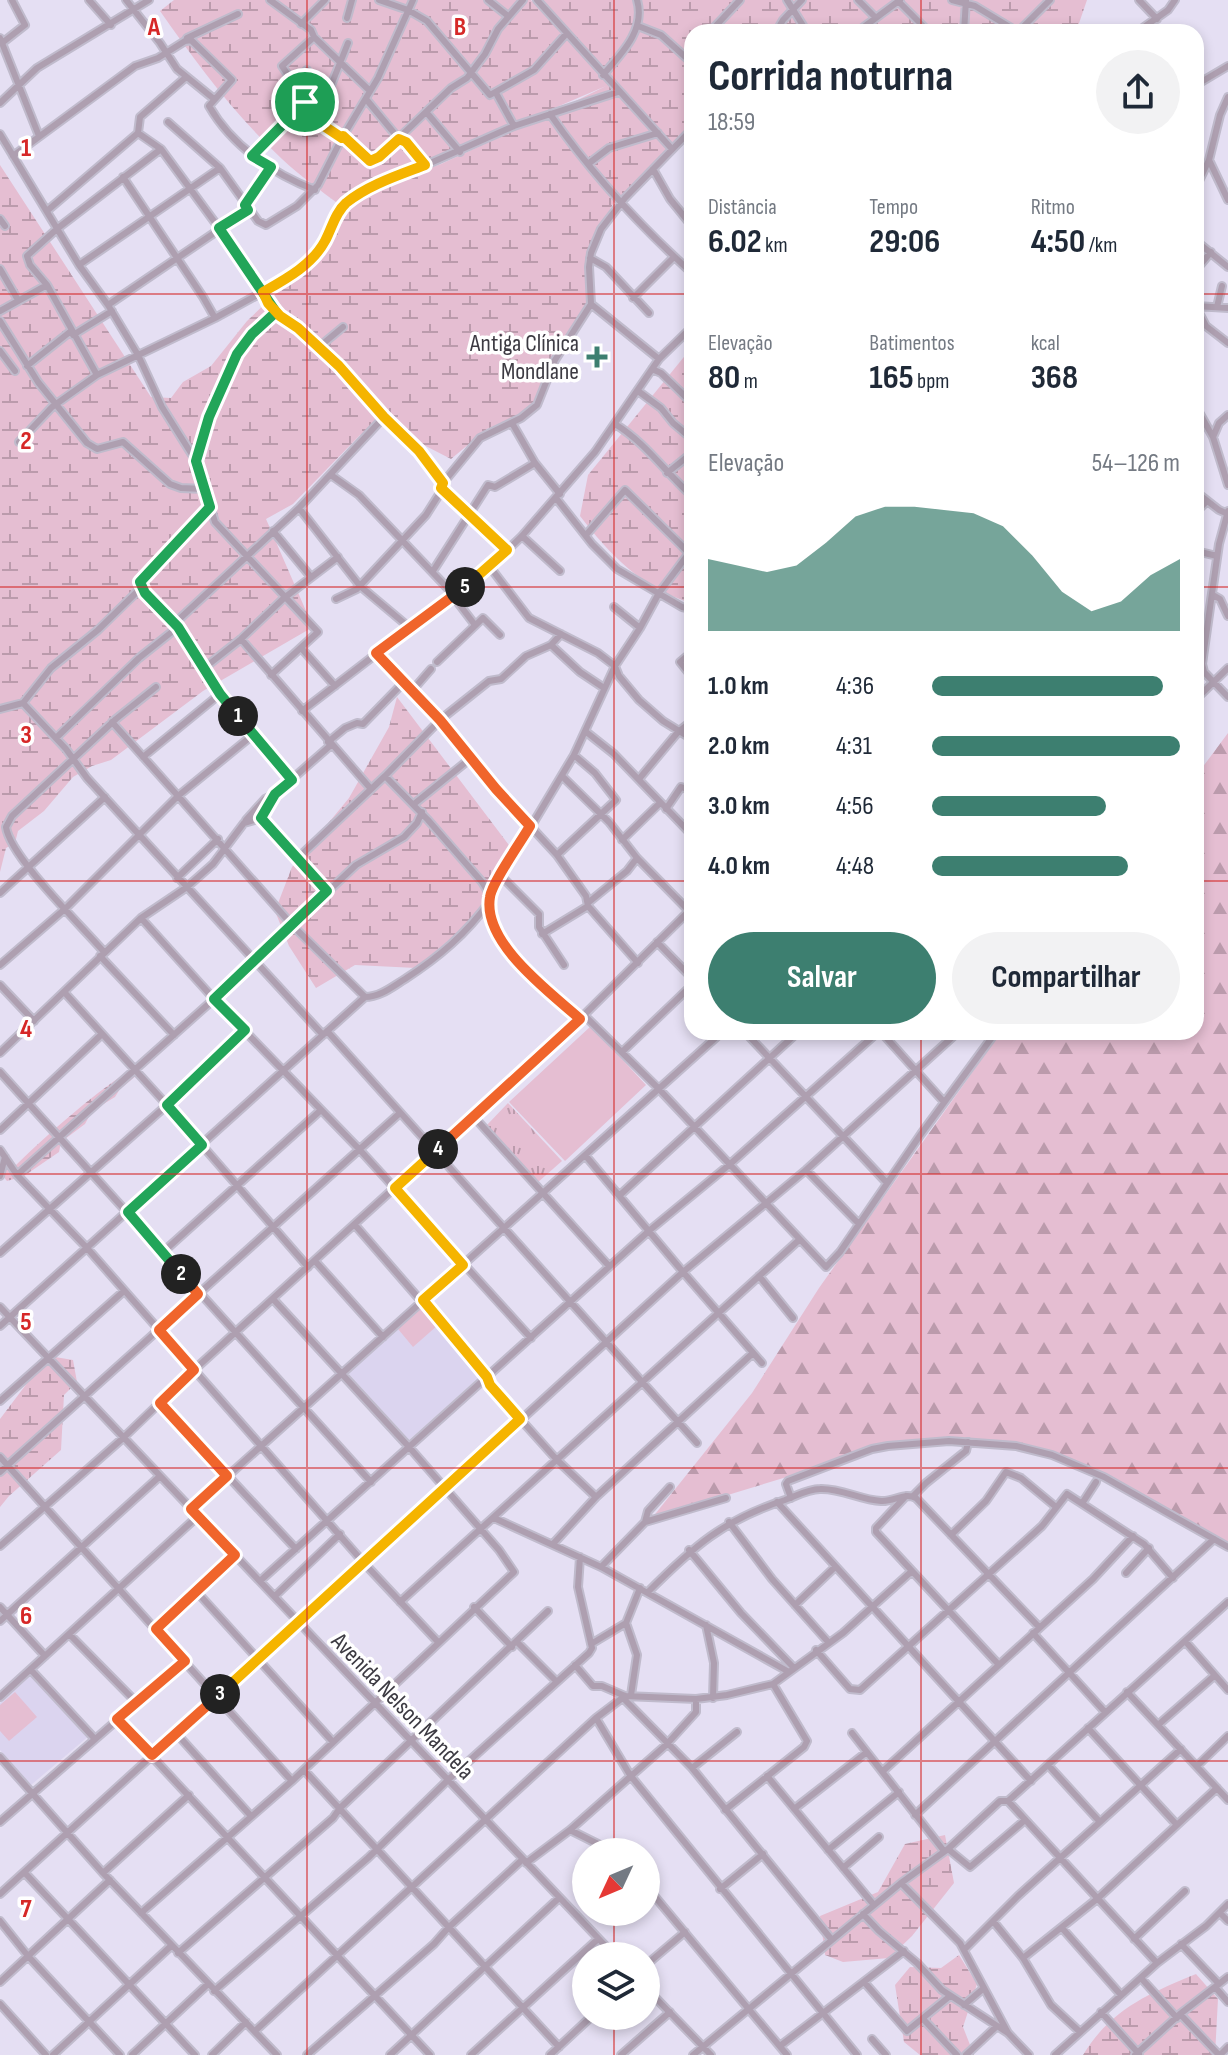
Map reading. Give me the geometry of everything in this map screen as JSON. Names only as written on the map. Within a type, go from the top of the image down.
[{"type":"street","points":[[12,0],[25,25],[1,40],[39,136]]},
{"type":"street","points":[[89,0],[111,25]]},
{"type":"street","points":[[126,0],[185,78],[214,99]]},
{"type":"street","points":[[0,103],[37,68],[149,0]]},
{"type":"street","points":[[270,0],[311,30],[314,37],[370,91]]},
{"type":"street","points":[[280,8],[289,0]]},
{"type":"street","points":[[301,24],[325,0]]},
{"type":"street","points":[[347,18],[352,0]]},
{"type":"street","points":[[379,0],[408,10],[427,21],[487,93],[496,93],[534,70],[567,33]]},
{"type":"street","points":[[168,122],[220,168],[246,208],[266,225],[285,215],[315,190],[366,99],[413,0]]},
{"type":"street","points":[[488,0],[508,16]]},
{"type":"street","points":[[314,37],[282,66],[324,126],[371,161],[472,73],[508,16],[523,0]]},
{"type":"street","points":[[537,0],[672,149]]},
{"type":"street","points":[[603,75],[638,26],[640,10],[637,0]]},
{"type":"street","points":[[718,24],[740,0]]},
{"type":"street","points":[[787,0],[802,24]]},
{"type":"street","points":[[781,24],[802,0]]},
{"type":"street","points":[[858,0],[876,18]]},
{"type":"street","points":[[952,0],[966,2],[1005,24]]},
{"type":"street","points":[[1026,24],[1050,0]]},
{"type":"street","points":[[1139,0],[1157,19]]},
{"type":"street","points":[[1150,24],[1175,0]]},
{"type":"street","points":[[868,24],[899,1],[921,24]]},
{"type":"street","points":[[965,24],[966,2]]},
{"type":"street","points":[[13,156],[135,66],[147,64],[238,14]]},
{"type":"street","points":[[638,26],[661,35],[684,56]]},
{"type":"street","points":[[192,38],[232,80],[209,106],[240,147],[315,190]]},
{"type":"street","points":[[330,88],[348,43]]},
{"type":"street","points":[[1204,80],[1228,66]]},
{"type":"street","points":[[292,84],[307,70]]},
{"type":"street","points":[[48,210],[138,133],[140,117],[185,78]]},
{"type":"street","points":[[19,442],[56,404],[97,375],[215,318],[292,276],[324,243],[337,213],[344,205],[381,184],[514,126],[618,92]]},
{"type":"street","points":[[496,93],[514,126]]},
{"type":"street","points":[[1204,170],[1228,97]]},
{"type":"street","points":[[366,99],[425,165]]},
{"type":"street","points":[[252,156],[305,102]]},
{"type":"street","points":[[427,113],[460,152]]},
{"type":"street","points":[[550,114],[621,203],[684,266]]},
{"type":"street","points":[[138,133],[161,149],[276,312],[339,366],[419,451],[442,486],[469,516],[507,550]]},
{"type":"street","points":[[588,164],[609,148],[658,133]]},
{"type":"street","points":[[0,134],[138,355],[162,407],[196,461],[219,528],[318,632],[271,675]]},
{"type":"street","points":[[336,599],[360,586],[426,515],[442,486],[480,438],[512,423],[537,405],[555,360],[591,304],[590,258],[601,229],[621,203],[684,137]]},
{"type":"street","points":[[97,375],[47,285],[30,265],[27,256],[58,228],[161,149]]},
{"type":"street","points":[[1209,160],[1228,200]]},
{"type":"street","points":[[27,366],[246,208],[271,167]]},
{"type":"street","points":[[79,265],[220,168]]},
{"type":"street","points":[[653,169],[684,216]]},
{"type":"street","points":[[123,177],[215,318]]},
{"type":"street","points":[[0,219],[5,226]]},
{"type":"street","points":[[1204,247],[1228,267]]},
{"type":"street","points":[[1204,260],[1211,252]]},
{"type":"street","points":[[633,298],[674,257]]},
{"type":"street","points":[[590,258],[606,267],[649,313]]},
{"type":"street","points":[[0,269],[18,300]]},
{"type":"street","points":[[0,311],[47,285]]},
{"type":"street","points":[[1217,307],[1222,286]]},
{"type":"street","points":[[591,304],[659,359]]},
{"type":"street","points":[[1204,306],[1228,308]]},
{"type":"street","points":[[196,461],[209,417],[234,360],[252,334],[276,312]]},
{"type":"street","points":[[0,321],[27,366],[87,443],[97,449],[123,442],[170,484],[204,489]]},
{"type":"street","points":[[1204,322],[1228,343]]},
{"type":"street","points":[[319,347],[343,327]]},
{"type":"street","points":[[302,711],[490,567],[522,536],[615,424],[659,359],[684,335]]},
{"type":"street","points":[[0,351],[15,371]]},
{"type":"street","points":[[652,369],[661,373],[684,395]]},
{"type":"street","points":[[638,391],[661,408],[684,432]]},
{"type":"street","points":[[1213,437],[1219,423],[1228,415]]},
{"type":"street","points":[[56,738],[299,508],[384,417]]},
{"type":"street","points":[[1204,421],[1213,437],[1228,485]]},
{"type":"street","points":[[512,423],[535,463],[586,535],[617,569],[684,607]]},
{"type":"street","points":[[615,424],[645,445],[684,489]]},
{"type":"street","points":[[667,473],[684,459]]},
{"type":"street","points":[[433,571],[488,485],[495,487],[535,463]]},
{"type":"street","points":[[331,475],[359,495],[433,571],[475,625]]},
{"type":"street","points":[[586,535],[625,490],[684,545]]},
{"type":"street","points":[[1204,499],[1228,513],[1217,556],[1204,640]]},
{"type":"street","points":[[1204,504],[1207,501]]},
{"type":"street","points":[[0,709],[23,703],[51,668],[98,630],[141,588],[142,579],[210,507]]},
{"type":"street","points":[[299,508],[360,586],[410,628]]},
{"type":"street","points":[[273,531],[311,577]]},
{"type":"street","points":[[522,536],[560,571]]},
{"type":"street","points":[[1204,553],[1217,556]]},
{"type":"street","points":[[203,669],[241,639],[284,598],[338,557]]},
{"type":"street","points":[[0,1326],[365,997],[377,996],[435,959],[474,923],[574,755],[615,666],[659,593],[684,560]]},
{"type":"street","points":[[490,567],[529,618],[615,666],[633,695],[684,735]]},
{"type":"street","points":[[141,588],[176,625],[220,694],[292,780]]},
{"type":"street","points":[[1213,595],[1220,599],[1228,616]]},
{"type":"street","points":[[614,607],[640,628]]},
{"type":"street","points":[[437,662],[483,618],[500,635]]},
{"type":"street","points":[[297,859],[440,720],[489,681],[501,679],[526,656],[551,645],[561,634]]},
{"type":"street","points":[[241,639],[371,789]]},
{"type":"street","points":[[551,645],[580,672],[604,688]]},
{"type":"street","points":[[302,649],[335,686]]},
{"type":"street","points":[[376,653],[440,720],[557,855],[589,904],[638,963]]},
{"type":"street","points":[[1204,692],[1228,668]]},
{"type":"street","points":[[411,692],[431,669]]},
{"type":"street","points":[[1204,672],[1228,697]]},
{"type":"street","points":[[0,1053],[141,918],[187,887],[226,847],[258,806],[292,780],[345,728],[363,724],[403,683]]},
{"type":"street","points":[[156,687],[112,722],[12,816],[6,827],[10,843],[28,867],[174,1035]]},
{"type":"street","points":[[143,757],[220,694]]},
{"type":"street","points":[[23,703],[177,878],[436,1152],[697,1443]]},
{"type":"street","points":[[112,722],[293,926],[365,997]]},
{"type":"street","points":[[639,779],[684,727]]},
{"type":"street","points":[[585,731],[639,779],[684,827]]},
{"type":"street","points":[[0,965],[66,908],[178,796],[254,734]]},
{"type":"street","points":[[557,855],[616,798],[595,773],[574,755]]},
{"type":"street","points":[[414,804],[471,758]]},
{"type":"street","points":[[385,776],[422,812],[490,898],[496,930],[518,965],[622,1052],[822,1265],[828,1267],[990,1040]]},
{"type":"street","points":[[562,776],[684,904]]},
{"type":"street","points":[[666,809],[681,787],[684,789]]},
{"type":"street","points":[[244,823],[261,818],[275,794]]},
{"type":"street","points":[[0,893],[105,797]]},
{"type":"street","points":[[622,840],[660,803]]},
{"type":"street","points":[[17,1175],[214,999],[356,865],[398,842],[417,823],[422,812]]},
{"type":"street","points":[[261,818],[327,891]]},
{"type":"street","points":[[417,823],[428,820]]},
{"type":"street","points":[[177,878],[218,839]]},
{"type":"street","points":[[542,934],[589,904],[627,871],[637,858]]},
{"type":"street","points":[[501,876],[539,914],[542,934],[564,965]]},
{"type":"street","points":[[0,1546],[122,1439],[234,1333],[474,1117],[582,1017],[684,916]]},
{"type":"street","points":[[141,918],[214,999],[359,1149],[531,1338]]},
{"type":"street","points":[[657,942],[684,970]]},
{"type":"street","points":[[0,985],[34,1021]]},
{"type":"street","points":[[65,993],[308,1267]]},
{"type":"street","points":[[622,1052],[684,993]]},
{"type":"street","points":[[0,1253],[167,1105],[245,1030]]},
{"type":"street","points":[[0,1130],[102,1034]]},
{"type":"street","points":[[191,1509],[713,1040]]},
{"type":"street","points":[[752,1040],[887,1183]]},
{"type":"street","points":[[620,1195],[789,1040]]},
{"type":"street","points":[[260,1581],[609,1266],[870,1040]]},
{"type":"street","points":[[887,1040],[944,1102]]},
{"type":"street","points":[[0,1894],[683,1272],[806,1170],[950,1040]]},
{"type":"street","points":[[0,1072],[371,1482]]},
{"type":"street","points":[[162,1253],[321,1110]]},
{"type":"street","points":[[0,1472],[400,1113]]},
{"type":"street","points":[[474,1117],[609,1266]]},
{"type":"street","points":[[0,1150],[17,1175],[87,1248],[364,1563],[438,1642]]},
{"type":"street","points":[[585,1155],[762,1363]]},
{"type":"street","points":[[0,1178],[5,1157]]},
{"type":"street","points":[[0,1178],[12,1168]]},
{"type":"street","points":[[806,1170],[859,1224]]},
{"type":"street","points":[[355,1225],[423,1300],[520,1419],[596,1497]]},
{"type":"street","points":[[400,1602],[799,1240]]},
{"type":"street","points":[[315,1261],[383,1337]]},
{"type":"street","points":[[759,1276],[793,1318]]},
{"type":"street","points":[[0,1401],[124,1291]]},
{"type":"street","points":[[141,1913],[292,1781],[514,1572],[409,1447],[273,1299]]},
{"type":"street","name":"Avenida Nelson Mandela","points":[[0,1307],[601,1942]]},
{"type":"street","points":[[553,1544],[596,1497],[753,1353]]},
{"type":"street","points":[[160,1403],[296,1549]]},
{"type":"street","points":[[968,1442],[966,1451],[910,1496],[876,1528],[876,1532],[999,1665]]},
{"type":"street","points":[[791,1498],[788,1481],[872,1449],[909,1443],[968,1442],[1016,1446],[1052,1455],[1113,1482],[1228,1547]]},
{"type":"street","points":[[0,1457],[292,1781]]},
{"type":"street","points":[[951,1535],[986,1501],[1006,1472],[1014,1473],[1031,1484],[1056,1507]]},
{"type":"street","points":[[0,1621],[159,1477]]},
{"type":"street","points":[[1083,1502],[1096,1482]]},
{"type":"street","points":[[601,1567],[645,1522],[648,1511],[670,1487]]},
{"type":"street","points":[[648,1592],[689,1550],[729,1522],[777,1502],[822,1489],[881,1501],[910,1496]]},
{"type":"street","points":[[816,1650],[850,1689],[856,1691],[1048,1521],[1069,1493],[1149,1548],[1173,1578]]},
{"type":"street","points":[[910,1496],[1039,1627]]},
{"type":"street","points":[[645,1522],[726,1498]]},
{"type":"street","points":[[777,1502],[1031,1781]]},
{"type":"street","points":[[0,1697],[198,1516]]},
{"type":"street","points":[[494,1518],[601,1567],[791,1670]]},
{"type":"street","points":[[729,1522],[829,1643]]},
{"type":"street","points":[[275,1596],[340,1534]]},
{"type":"street","points":[[883,1771],[1099,1573],[1133,1536]]},
{"type":"street","points":[[915,1815],[1214,1539]]},
{"type":"street","points":[[1126,1573],[1149,1548]]},
{"type":"street","points":[[689,1550],[791,1670]]},
{"type":"street","points":[[156,1629],[235,1555]]},
{"type":"street","points":[[214,1991],[377,1849],[449,1779],[589,1653],[591,1644],[578,1587],[580,1557]]},
{"type":"street","points":[[795,1605],[835,1567]]},
{"type":"street","points":[[575,1665],[593,1686],[626,1696],[713,1698],[773,1684],[843,1633],[912,1571]]},
{"type":"street","points":[[591,1644],[626,1623],[640,1588]]},
{"type":"street","points":[[197,1592],[333,1742]]},
{"type":"street","points":[[693,2055],[901,1883],[946,1850],[1000,1801],[1008,1801],[1228,1602]]},
{"type":"street","points":[[0,1607],[45,1656]]},
{"type":"street","points":[[474,1607],[556,1681]]},
{"type":"street","points":[[178,1953],[333,1818],[548,1611]]},
{"type":"street","points":[[255,2031],[596,1718],[626,1696],[637,1655],[626,1623]]},
{"type":"street","points":[[706,1625],[714,1668],[713,1698]]},
{"type":"street","points":[[1033,1633],[1105,1712]]},
{"type":"street","points":[[70,1635],[136,1702]]},
{"type":"street","points":[[1185,1641],[1228,1690]]},
{"type":"street","points":[[0,1822],[185,1661]]},
{"type":"street","points":[[31,1670],[94,1738]]},
{"type":"street","points":[[1158,1725],[1214,1676]]},
{"type":"street","points":[[1221,1682],[1228,1676]]},
{"type":"street","points":[[725,1810],[804,1747],[807,1741],[773,1684]]},
{"type":"street","points":[[1127,1692],[1228,1800]]},
{"type":"street","points":[[626,1696],[666,1745],[692,1768],[832,1940]]},
{"type":"street","points":[[307,2055],[525,1861],[570,1830],[666,1745],[696,1712],[696,1699]]},
{"type":"street","points":[[596,1718],[630,1775],[857,2055]]},
{"type":"street","points":[[117,1719],[430,2055]]},
{"type":"street","points":[[1088,1728],[1177,1825]]},
{"type":"street","points":[[692,1768],[737,1732]]},
{"type":"street","points":[[176,1733],[251,1816]]},
{"type":"street","points":[[852,1733],[915,1815],[946,1850],[970,1867],[1025,1820]]},
{"type":"street","points":[[1197,1766],[1228,1736]]},
{"type":"street","points":[[964,1950],[1181,1749]]},
{"type":"street","points":[[794,1809],[867,1752]]},
{"type":"street","points":[[0,1757],[103,1873],[277,2055]]},
{"type":"street","points":[[1049,1766],[1100,1822]]},
{"type":"street","points":[[0,1775],[9,1767]]},
{"type":"street","points":[[304,1770],[559,2047]]},
{"type":"street","points":[[767,1776],[874,1905]]},
{"type":"street","points":[[1023,1958],[1097,1899],[1217,1788]]},
{"type":"street","points":[[828,1850],[899,1792]]},
{"type":"street","points":[[103,1873],[189,1795]]},
{"type":"street","points":[[1008,1801],[1157,1963]]},
{"type":"street","points":[[570,1830],[586,1838]]},
{"type":"street","points":[[843,1868],[879,1837]]},
{"type":"street","points":[[720,1889],[763,1854]]},
{"type":"street","points":[[25,1873],[195,2055]]},
{"type":"street","points":[[0,1982],[110,1880]]},
{"type":"street","points":[[901,1883],[953,1934],[984,1988],[999,2023],[1029,2055]]},
{"type":"street","points":[[1134,1939],[1185,1891]]},
{"type":"street","points":[[390,2055],[559,1898]]},
{"type":"street","points":[[660,1903],[787,2055]]},
{"type":"street","points":[[1061,2053],[1101,2012],[1157,1963],[1196,1935],[1228,1904]]},
{"type":"street","points":[[1220,1913],[1228,1921]]},
{"type":"street","points":[[863,1914],[950,1996],[999,2023]]},
{"type":"street","points":[[0,1921],[28,1956],[120,2055]]},
{"type":"street","points":[[993,1921],[1023,1958],[1048,2001],[1080,2032]]},
{"type":"street","points":[[1062,1928],[1121,1995]]},
{"type":"street","points":[[660,1953],[685,1932]]},
{"type":"street","points":[[471,2055],[598,1939]]},
{"type":"street","points":[[1181,1944],[1228,2002]]},
{"type":"street","points":[[53,2055],[171,1946]]},
{"type":"street","points":[[780,2046],[904,1951]]},
{"type":"street","points":[[1101,2012],[1137,2054],[1178,2016],[1228,1977]]},
{"type":"street","points":[[1141,1978],[1219,2055],[1228,2047]]},
{"type":"street","points":[[865,1983],[904,2030],[909,2031],[950,1996]]},
{"type":"street","points":[[132,2055],[208,1984]]},
{"type":"street","points":[[964,2005],[984,1988]]},
{"type":"street","points":[[660,2002],[711,2055]]},
{"type":"street","points":[[0,2004],[46,2055]]},
{"type":"street","points":[[621,2055],[670,2012]]},
{"type":"street","points":[[924,2020],[957,2055]]},
{"type":"street","points":[[212,2055],[246,2022]]},
{"type":"street","points":[[966,2055],[999,2023]]},
{"type":"street","points":[[550,2055],[577,2030]]},
{"type":"street","points":[[872,2039],[886,2055]]},
{"type":"shaded area","points":[[424,1304],[483,1374],[409,1440],[347,1372]]},
{"type":"shaded area","points":[[32,1674],[90,1735],[31,1785],[0,1750],[0,1703]]},
{"type":"green space","points":[[174,0],[531,0],[567,40],[532,0],[1087,0],[1079,24],[684,24],[684,138],[614,202],[590,248],[586,268],[589,305],[536,402],[518,416],[487,429],[451,459],[416,441],[391,419],[360,435],[293,504],[266,519],[313,627],[203,691],[111,760],[73,777],[44,811],[18,831],[15,843],[6,848],[0,872],[0,165],[151,397],[171,398],[183,382],[211,366],[247,321],[315,256],[345,214],[356,204],[395,181],[441,164],[606,86],[392,177],[340,205],[282,159],[248,125],[160,11]]},
{"type":"green space","points":[[684,357],[684,600],[658,589],[629,569],[580,516],[588,475]]},
{"type":"green space","points":[[397,697],[515,853],[469,923],[416,968],[355,965],[316,988],[289,946],[275,911],[292,867],[349,798],[389,727]]},
{"type":"green space","points":[[1228,733],[1228,1544],[1092,1467],[1048,1450],[997,1440],[931,1438],[871,1447],[813,1469],[652,1518],[752,1393],[819,1288],[995,1040],[1204,1040],[1204,765]]},
{"type":"green space","points":[[591,1026],[646,1085],[565,1161],[509,1102]]},
{"type":"green space","points":[[128,1071],[136,1073],[136,1076],[115,1097],[92,1111],[85,1124],[61,1142],[59,1152],[24,1176],[7,1181],[0,1172],[4,1160],[16,1165],[70,1115]]},
{"type":"green space","points":[[508,1103],[562,1161],[537,1183],[486,1126]]},
{"type":"green space","points":[[423,1307],[438,1325],[413,1347],[398,1329]]},
{"type":"green space","points":[[55,1357],[73,1360],[77,1382],[64,1395],[61,1450],[0,1507],[0,1419],[31,1378]]},
{"type":"green space","points":[[15,1692],[37,1717],[9,1741],[0,1731],[0,1705]]},
{"type":"green space","points":[[945,1835],[954,1883],[912,1936],[889,1958],[843,1962],[825,1955],[820,1916],[878,1892],[905,1844]]},
{"type":"green space","points":[[959,1955],[977,1984],[963,2027],[974,2055],[920,2055],[904,2042],[895,1985],[910,1967],[941,1968]]},
{"type":"green space","points":[[1196,1974],[1218,1999],[1215,2055],[1083,2055],[1118,2014],[1147,1996]]},
{"type":"place","name":"Antiga Clínica Mondlane","points":[[597,357]]},
{"type":"route","points":[[305,102],[324,126],[343,136],[370,161],[399,139],[406,142],[425,165],[358,195],[344,205],[315,254],[292,276],[263,292],[280,316],[331,357],[419,451],[443,483],[441,488],[507,550],[457,593],[376,653],[440,720],[530,826],[490,895],[494,923],[518,965],[580,1019],[395,1188],[463,1265],[423,1300],[520,1419],[152,1755],[117,1719],[185,1661],[156,1629],[235,1555],[191,1509],[227,1476],[160,1403],[194,1370],[159,1330],[198,1294],[128,1212],[202,1145],[167,1105],[245,1030],[214,999],[327,891],[261,818],[275,794],[292,780],[220,694],[178,627],[145,593],[140,582],[210,507],[196,461],[209,417],[237,354],[252,334],[276,312],[268,303],[219,228],[248,210],[245,205],[253,190],[271,167],[252,156],[305,102]]}]
